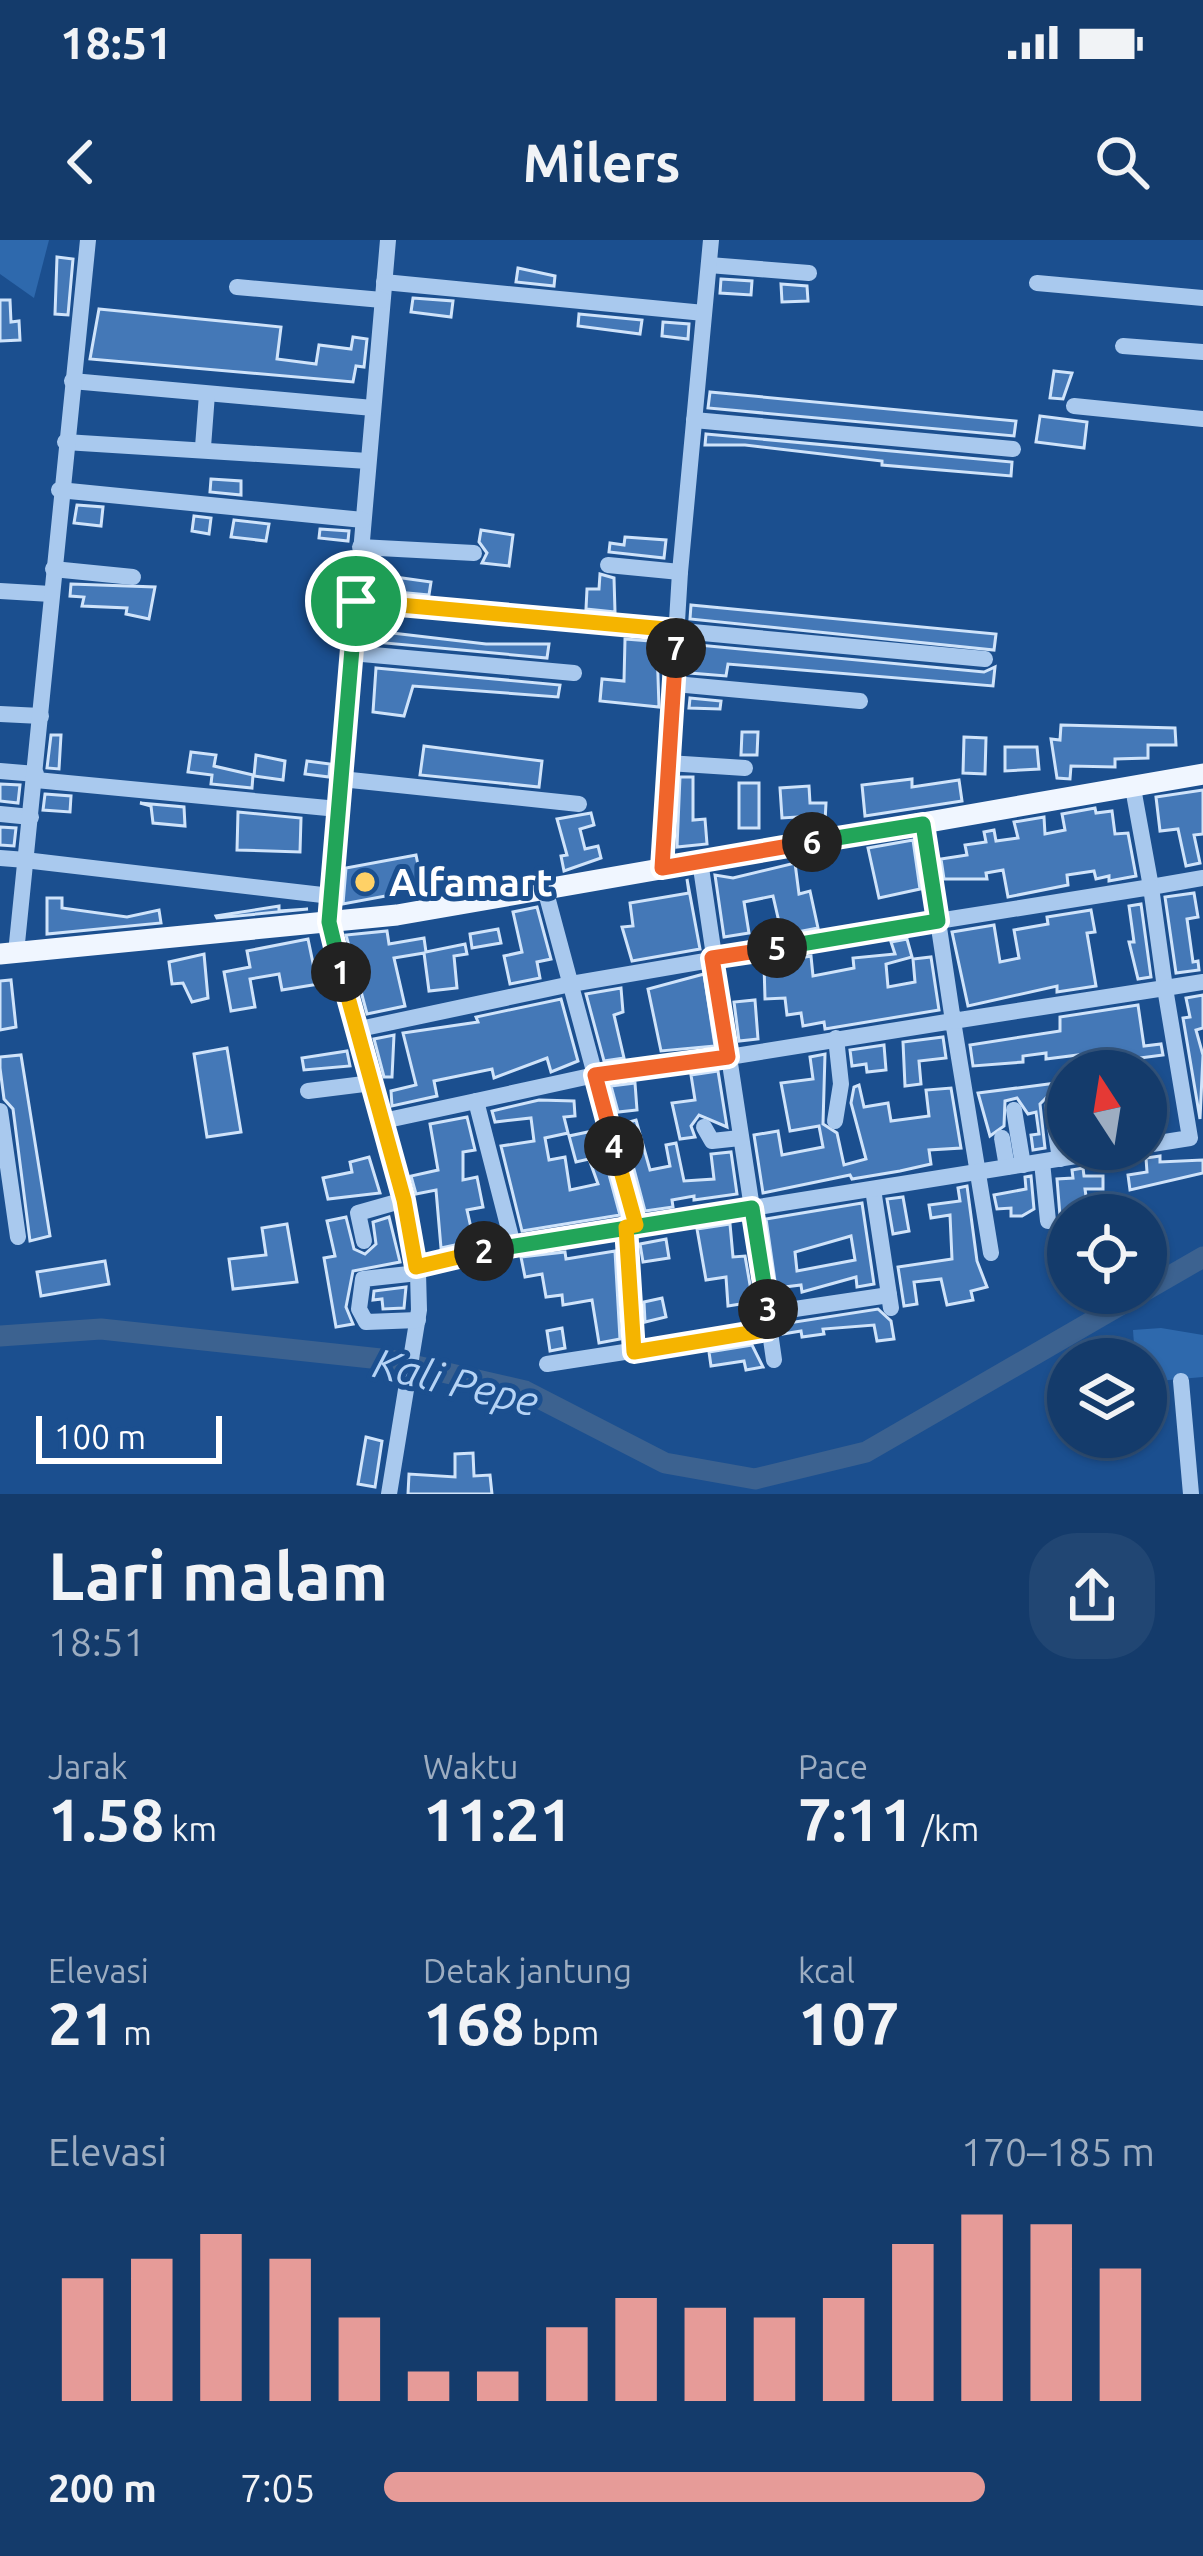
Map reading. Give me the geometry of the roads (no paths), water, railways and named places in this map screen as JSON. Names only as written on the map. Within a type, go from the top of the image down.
[{"type":"main road","points":[[8,953],[329,922],[1203,774]]},
{"type":"street","points":[[8,953],[29,860],[59,490],[88,240]]},
{"type":"street","points":[[388,240],[329,922],[404,1200],[417,1270],[418,1320],[389,1494]]},
{"type":"street","points":[[662,868],[680,572],[711,240]]},
{"type":"street","points":[[710,265],[809,273]]},
{"type":"street","points":[[1036,284],[1203,298]]},
{"type":"street","points":[[238,287],[383,291],[704,313]]},
{"type":"street","points":[[1123,346],[1203,352]]},
{"type":"street","points":[[72,381],[373,408]]},
{"type":"street","points":[[202,447],[207,394]]},
{"type":"street","points":[[1074,406],[1203,419]]},
{"type":"street","points":[[694,420],[1013,449]]},
{"type":"street","points":[[65,442],[368,461]]},
{"type":"street","points":[[59,490],[363,520]]},
{"type":"street","points":[[360,547],[474,553]]},
{"type":"street","points":[[608,565],[680,572]]},
{"type":"street","points":[[53,569],[133,578]]},
{"type":"street","points":[[0,591],[51,595]]},
{"type":"street","points":[[356,601],[985,659]]},
{"type":"street","points":[[351,653],[574,673]]},
{"type":"street","points":[[675,684],[860,701]]},
{"type":"street","points":[[0,714],[41,716]]},
{"type":"street","points":[[668,763],[745,768]]},
{"type":"street","points":[[0,771],[338,809]]},
{"type":"street","points":[[341,778],[578,804]]},
{"type":"street","points":[[1133,788],[1165,988],[1196,1138]]},
{"type":"street","points":[[0,814],[31,817]]},
{"type":"street","points":[[923,824],[974,1173],[991,1253]]},
{"type":"street","points":[[0,858],[331,896]]},
{"type":"street","points":[[700,861],[774,1360]]},
{"type":"street","points":[[355,1030],[712,958],[1203,878]]},
{"type":"street","points":[[545,889],[631,1226],[634,1352]]},
{"type":"street","points":[[383,1121],[595,1075],[1203,982]]},
{"type":"street","points":[[835,1120],[841,1084],[836,1038]]},
{"type":"street","points":[[308,1091],[372,1083]]},
{"type":"street","points":[[476,1101],[513,1245]]},
{"type":"street","points":[[1014,1110],[1015,1166]]},
{"type":"street","points":[[0,1111],[18,1237]]},
{"type":"street","points":[[704,1127],[712,1141],[740,1138]]},
{"type":"street","points":[[1002,1138],[1015,1166]]},
{"type":"street","points":[[418,1320],[366,1322],[359,1309],[363,1279],[513,1245],[1047,1162]]},
{"type":"street","points":[[547,1364],[634,1352],[890,1301],[873,1189]]},
{"type":"street","points":[[364,1241],[358,1213],[404,1200]]},
{"type":"street","points":[[1181,1381],[1192,1494]]},
{"type":"waterway","name":"Kali Pepe","points":[[1167,1278],[1203,1257]]},
{"type":"waterway","name":"Kali Pepe","points":[[0,1336],[101,1329],[390,1360],[525,1391],[665,1463],[755,1479],[866,1452],[1105,1314]]},
{"type":"place","name":"Alfamart","points":[[365,882]]}]
